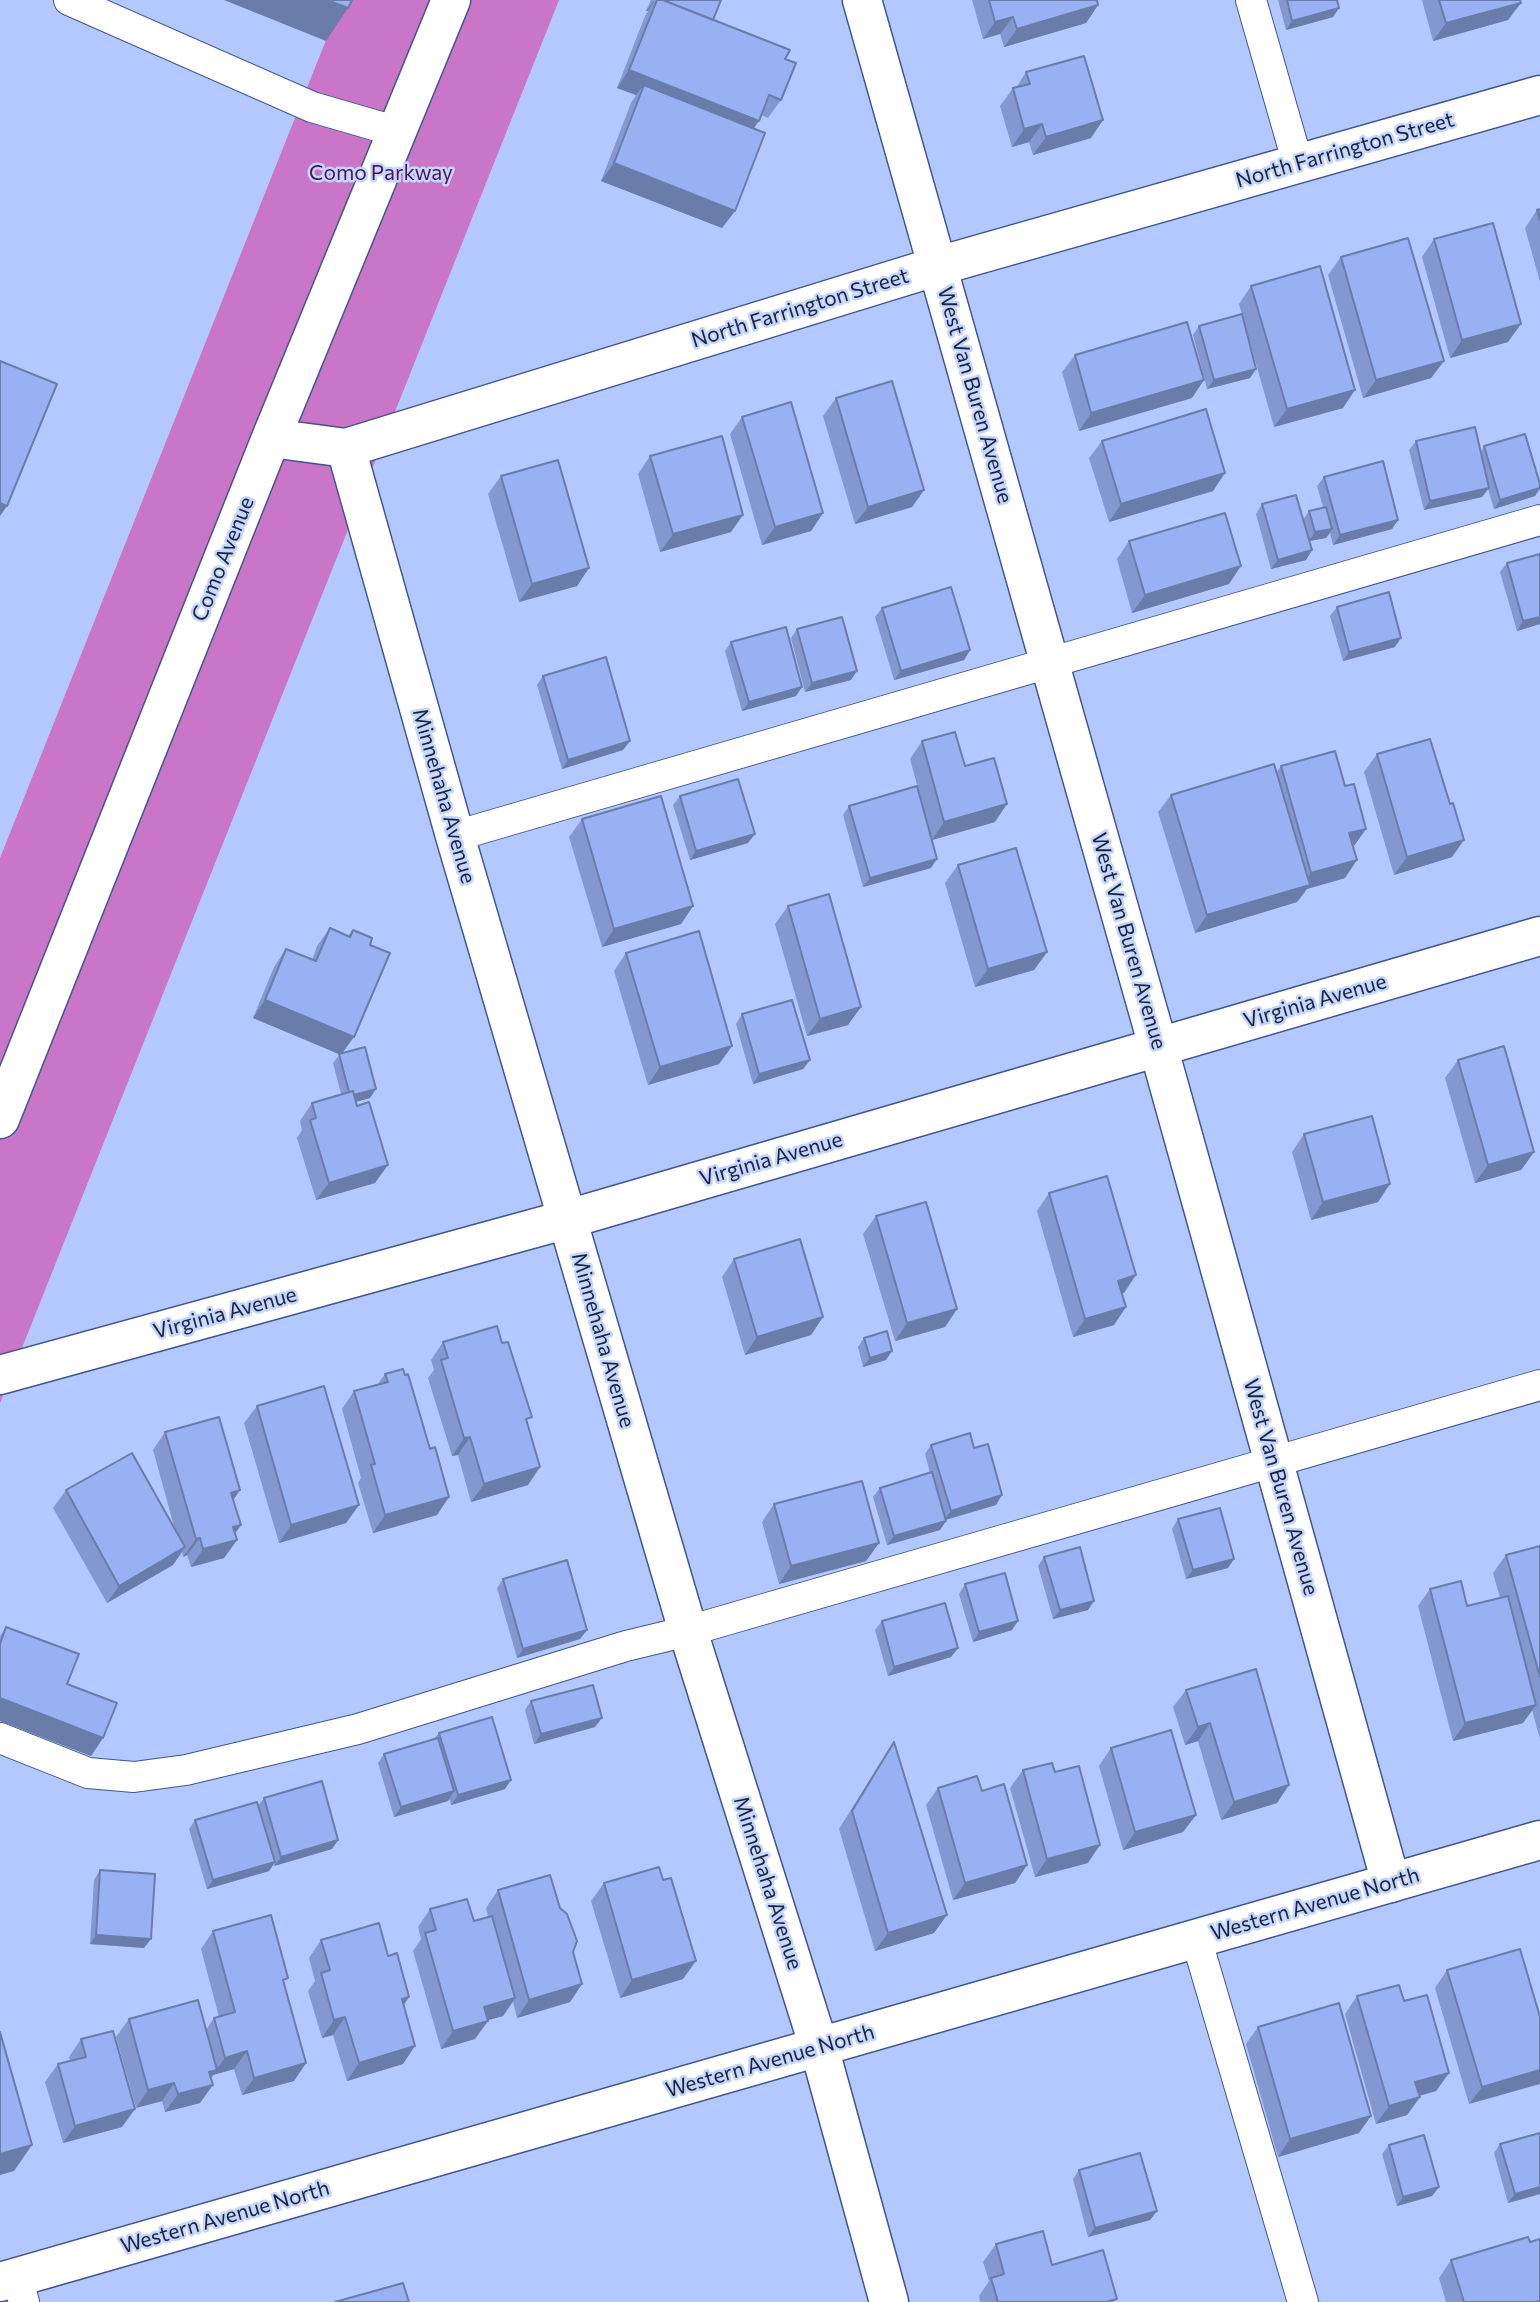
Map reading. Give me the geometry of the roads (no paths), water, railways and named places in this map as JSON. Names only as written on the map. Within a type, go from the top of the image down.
[{"type":"street","name":"Como Avenue","points":[[0,1119],[271,438],[451,0]]},
{"type":"street","name":"West Van Buren Avenue","points":[[862,0],[1051,664],[1391,1883]]},
{"type":"street","name":"North Farrington Street","points":[[346,448],[938,266],[1540,95]]},
{"type":"street","points":[[271,438],[346,448]]},
{"type":"street","name":"Minnehaha Avenue","points":[[346,448],[455,836],[688,1631],[819,2047],[889,2302]]},
{"type":"street","name":"Virginia Avenue","points":[[0,1375],[568,1219],[1540,936]]},
{"type":"street","name":"Western Avenue North","points":[[14,2287],[819,2047],[1540,1840]]},
{"type":"lane","points":[[69,0],[312,107],[398,132]]},
{"type":"lane","points":[[1251,0],[1298,163]]},
{"type":"lane","points":[[455,836],[1540,520]]},
{"type":"lane","points":[[0,1738],[88,1773],[134,1777],[186,1770],[358,1729],[626,1646],[688,1631],[1540,1385]]},
{"type":"lane","points":[[1196,1938],[1303,2302]]},
{"type":"park label","name":"Como Parkway","points":[[381,173]]}]
